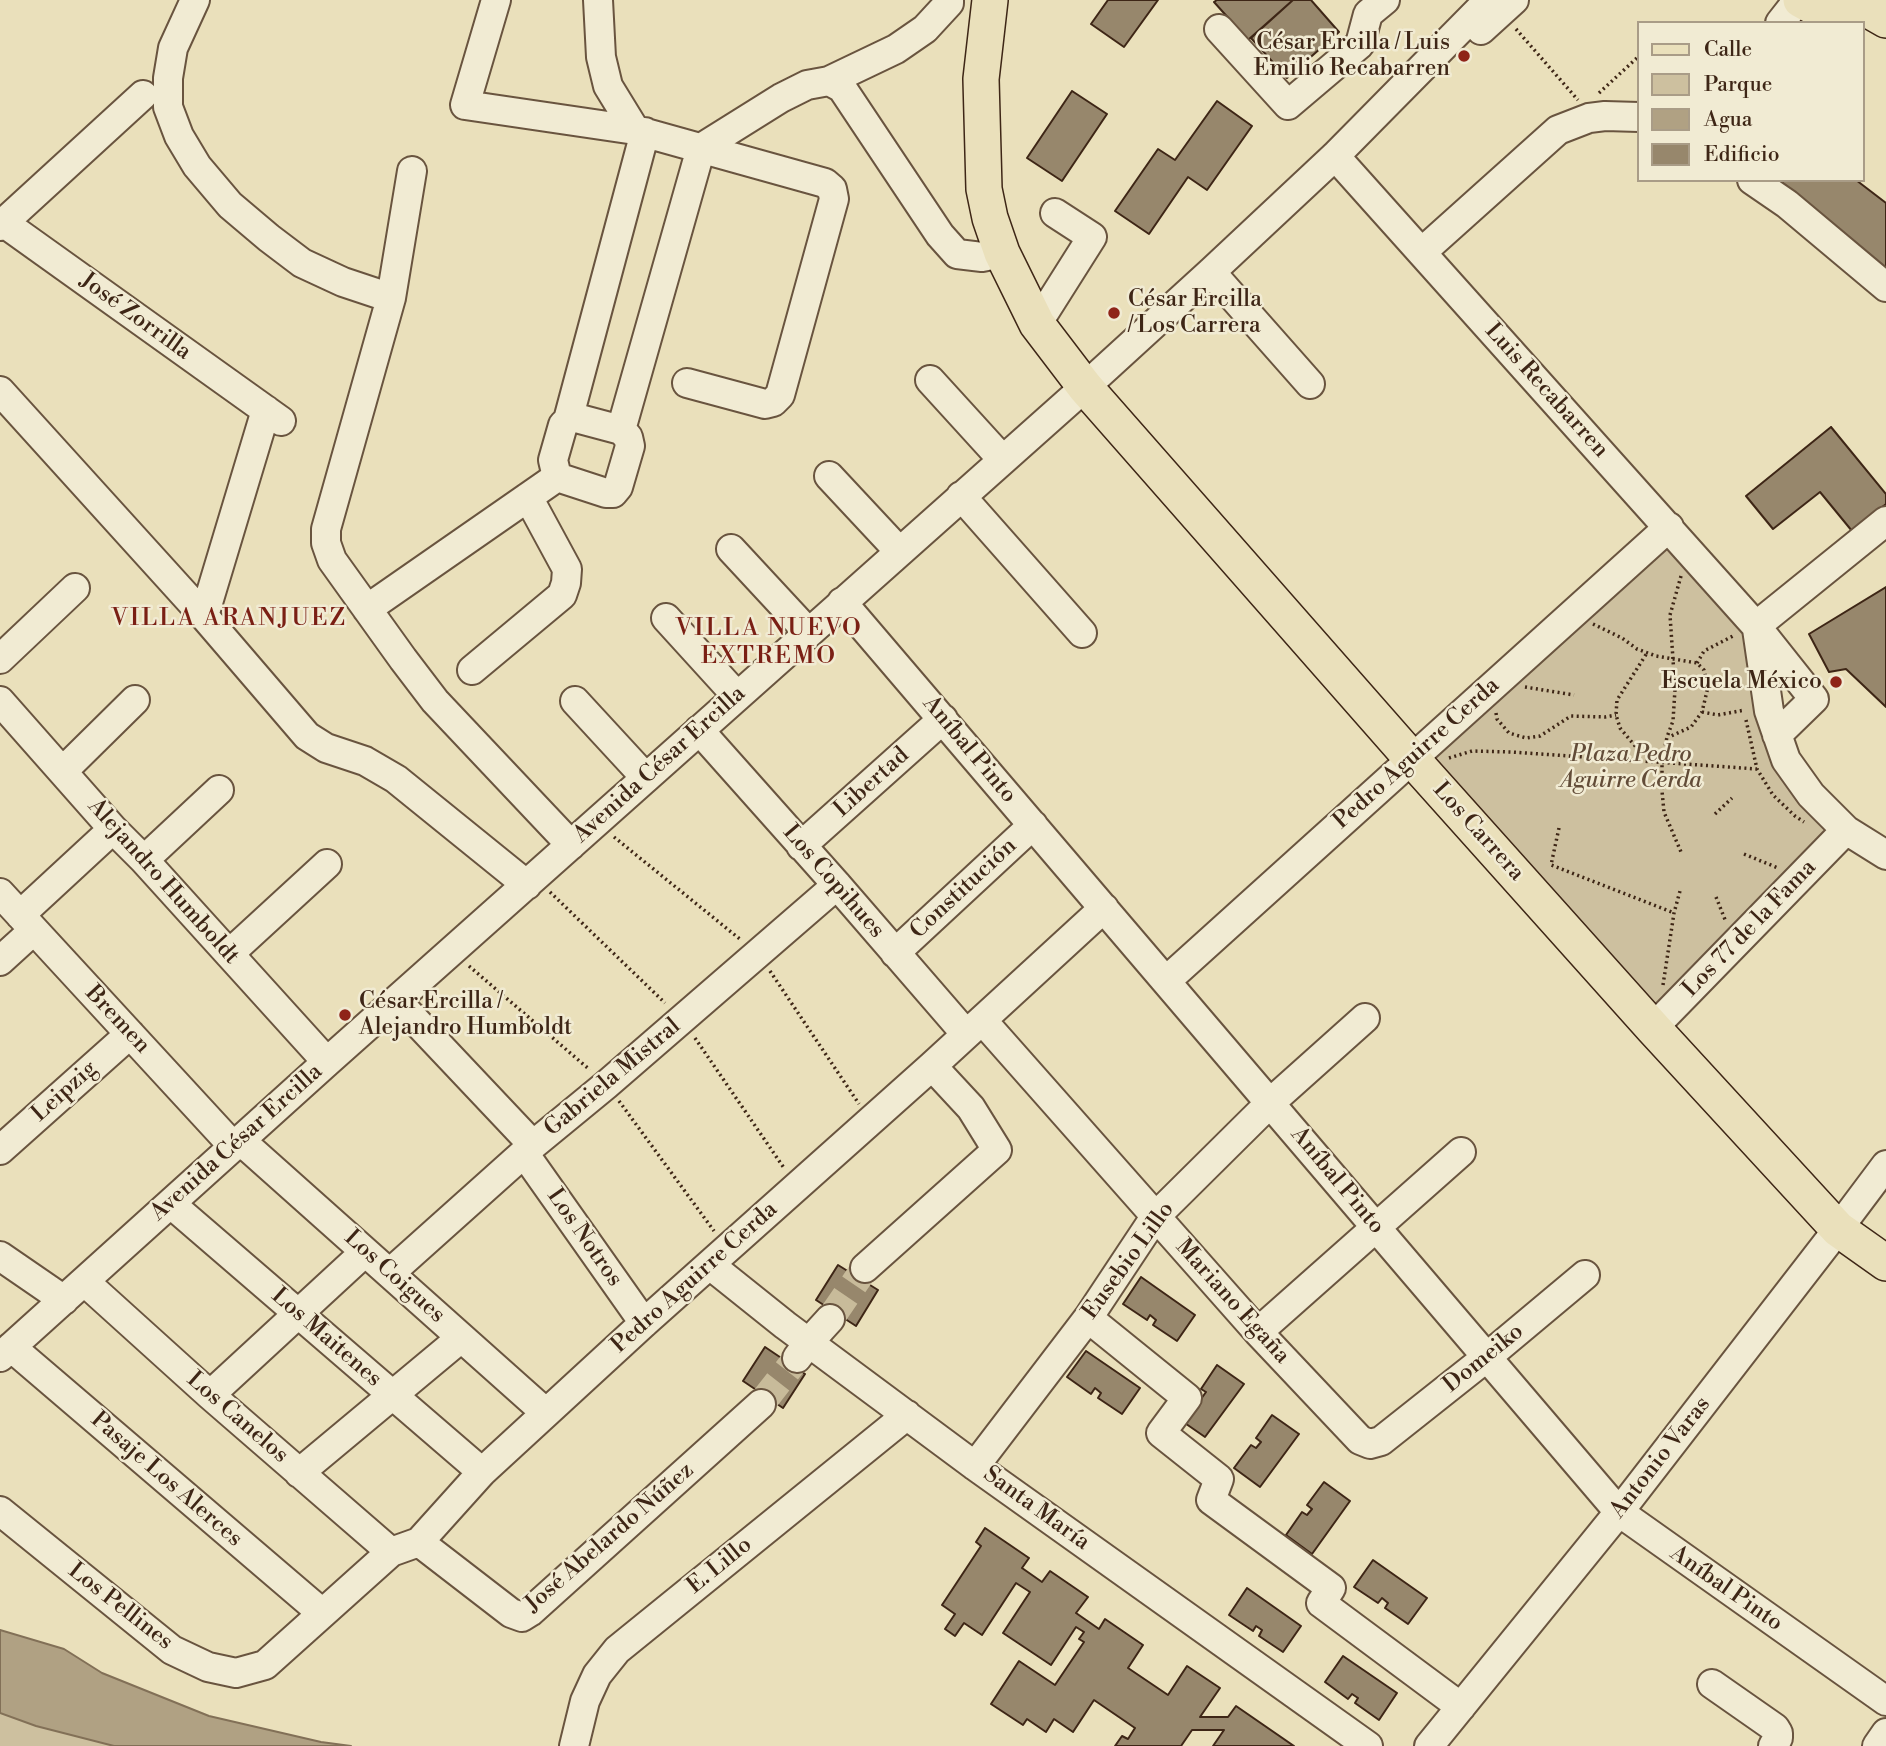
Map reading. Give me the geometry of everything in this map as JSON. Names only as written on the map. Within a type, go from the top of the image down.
[{"type":"main road","name":"Los Carrera","points":[[990,0],[981,79],[984,189],[1002,253],[1037,324],[1085,387],[1428,759],[1653,1028],[1839,1229],[1886,1263]]},
{"type":"main road","points":[[1800,0],[1839,21]]},
{"type":"main road","points":[[1851,0],[1886,20]]},
{"type":"main road","points":[[1865,35],[1886,47]]},
{"type":"street","points":[[195,0],[173,48],[168,78],[168,107],[178,136],[197,166],[230,205],[302,263],[343,282],[391,298]]},
{"type":"street","points":[[496,0],[465,105],[640,131],[825,183],[832,189],[834,200],[780,395],[773,402],[765,404],[687,383]]},
{"type":"street","points":[[568,420],[640,131],[608,86],[601,57],[598,0]]},
{"type":"street","points":[[621,430],[701,148],[781,98],[807,85],[828,81],[896,49],[925,29],[949,0]]},
{"type":"street","points":[[1219,29],[1288,105],[1360,44],[1368,14],[1385,0]]},
{"type":"street","points":[[1782,21],[1800,0]]},
{"type":"street","name":"Avenida César Ercilla","points":[[5,1352],[1085,387],[1212,272],[1378,113],[1466,44],[1501,4]]},
{"type":"street","points":[[828,81],[842,88],[940,236],[957,254],[982,257],[1002,253]]},
{"type":"street","points":[[2,224],[143,95]]},
{"type":"street","points":[[1422,252],[1559,130],[1594,118],[1621,115],[1638,117]]},
{"type":"street","name":"Luis Recabarren","points":[[1335,156],[1669,527],[1744,631],[1814,699],[1777,735]]},
{"type":"street","points":[[412,171],[391,298],[326,529],[326,543],[332,560],[435,701],[571,845]]},
{"type":"street","points":[[1755,182],[1787,204],[1886,287]]},
{"type":"street","points":[[1037,324],[1092,237],[1055,213]]},
{"type":"street","name":"José Zorrilla","points":[[2,224],[274,416],[204,616]]},
{"type":"street","points":[[1212,272],[1310,384]]},
{"type":"street","points":[[930,380],[1002,459]]},
{"type":"street","points":[[0,391],[204,616],[307,736],[326,748],[365,761],[396,779],[527,885]]},
{"type":"street","points":[[576,418],[621,430],[628,438],[630,446],[618,488],[613,493],[606,494],[557,477],[553,460],[563,425],[568,420],[576,418]]},
{"type":"street","points":[[829,476],[899,551]]},
{"type":"street","points":[[367,609],[557,477]]},
{"type":"street","points":[[961,496],[1083,634]]},
{"type":"street","points":[[472,670],[562,594],[566,583],[567,569],[528,497]]},
{"type":"street","points":[[1886,521],[1744,631],[1786,760],[1811,795],[1846,830],[1886,855]]},
{"type":"street","name":"Pedro Aguirre Cerda","points":[[1166,981],[1428,759],[1669,527]]},
{"type":"street","points":[[731,549],[808,632]]},
{"type":"street","points":[[0,659],[75,588]]},
{"type":"street","name":"Aníbal Pinto","points":[[842,602],[1619,1512],[1886,1701]]},
{"type":"street","points":[[666,618],[737,696]]},
{"type":"street","points":[[63,771],[135,700]]},
{"type":"street","name":"Alejandro Humboldt","points":[[0,701],[113,829],[327,1062]]},
{"type":"street","points":[[575,701],[646,778]]},
{"type":"street","name":"Libertad","points":[[801,846],[943,719]]},
{"type":"street","name":"Los Copihues","points":[[699,730],[895,954],[974,1027]]},
{"type":"street","points":[[144,860],[219,790]]},
{"type":"street","name":"Constitución","points":[[895,954],[1033,825]]},
{"type":"street","points":[[0,961],[27,922],[113,829]]},
{"type":"street","name":"Los 77 de la Fama","points":[[1653,1028],[1846,830]]},
{"type":"street","points":[[229,954],[327,864]]},
{"type":"street","name":"Gabriela Mistral","points":[[390,1273],[528,1149],[607,1085],[837,885]]},
{"type":"street","name":"Bremen","points":[[0,893],[130,1034],[237,1144]]},
{"type":"street","name":"Pedro Aguirre Cerda","points":[[287,1645],[391,1552],[419,1542],[482,1472],[1104,908]]},
{"type":"street","name":"Los Notros","points":[[397,1001],[528,1149],[644,1323]]},
{"type":"street","name":"Eusebio Lillo","points":[[975,1466],[1088,1318],[1155,1217],[1270,1103],[1365,1018]]},
{"type":"street","name":"Mariano Egaña","points":[[974,1027],[1155,1217],[1360,1440],[1370,1444],[1381,1441]]},
{"type":"street","name":"Leipzig","points":[[0,1150],[130,1034]]},
{"type":"street","points":[[865,1268],[997,1150],[971,1108],[932,1066]]},
{"type":"street","name":"Los Coigues","points":[[237,1144],[390,1273],[546,1413]]},
{"type":"street","points":[[1258,1332],[1461,1152]]},
{"type":"street","name":"Antonio Varas","points":[[1429,1746],[1619,1512],[1886,1165]]},
{"type":"street","name":"Los Maitenes","points":[[171,1204],[482,1472]]},
{"type":"street","points":[[210,1395],[365,1252]]},
{"type":"street","name":"Los Canelos","points":[[0,1256],[74,1291],[210,1395],[391,1552]]},
{"type":"street","name":"Santa María","points":[[709,1265],[803,1350],[907,1415],[1368,1746]]},
{"type":"street","name":"Domeiko","points":[[1381,1441],[1585,1275]]},
{"type":"street","points":[[1088,1318],[1187,1398],[1161,1433],[1219,1479],[1211,1500],[1331,1588],[1321,1603],[1461,1707]]},
{"type":"street","points":[[803,1350],[830,1319]]},
{"type":"street","points":[[299,1473],[461,1338]]},
{"type":"street","name":"Pasaje Los Alerces","points":[[5,1352],[321,1613]]},
{"type":"street","name":"José Abelardo Núñez","points":[[419,1542],[511,1613],[522,1617],[761,1404]]},
{"type":"street","name":"E. Lillo","points":[[574,1746],[585,1702],[597,1675],[617,1650],[907,1415]]},
{"type":"street","name":"Los Pellines","points":[[0,1511],[172,1650],[208,1667],[236,1673],[265,1665],[287,1645]]},
{"type":"street","points":[[1712,1684],[1775,1728],[1779,1733],[1773,1746]]},
{"type":"street","points":[[1877,1746],[1886,1733]]},
{"type":"path","points":[[1501,4],[1594,118]]},
{"type":"path","points":[[1681,852],[1664,812],[1662,762],[1673,721],[1675,689],[1670,615],[1683,567]]},
{"type":"path","points":[[1591,623],[1647,653],[1697,663],[1704,670],[1708,687],[1702,712],[1691,727],[1667,737]]},
{"type":"path","points":[[1697,663],[1704,651],[1744,631]]},
{"type":"path","points":[[1640,762],[1636,747],[1619,728],[1616,715],[1617,701],[1647,653]]},
{"type":"path","points":[[1523,687],[1574,695]]},
{"type":"path","points":[[1702,712],[1718,715],[1745,710]]},
{"type":"path","points":[[1496,712],[1497,719],[1509,733],[1525,738],[1540,736],[1571,716],[1616,715]]},
{"type":"path","points":[[1428,759],[1472,751],[1513,752],[1757,769]]},
{"type":"path","points":[[1715,814],[1732,798]]},
{"type":"path","points":[[1551,865],[1559,828]]},
{"type":"path","points":[[1744,854],[1784,870]]},
{"type":"path","points":[[1542,866],[1551,865],[1674,913]]},
{"type":"path","points":[[1663,985],[1680,891]]},
{"type":"path","points":[[1716,897],[1728,927]]},
{"type":"green space","name":"Plaza Pedro Aguirre Cerda","points":[[1673,539],[1750,627],[1762,713],[1835,828],[1656,1010],[1430,755]]},
{"type":"green space","points":[[0,1713],[36,1726],[114,1746],[0,1746]]},
{"type":"water","points":[[0,1630],[64,1649],[102,1673],[209,1716],[321,1742],[351,1746],[114,1746],[36,1726],[0,1713]]},
{"type":"building","points":[[1108,0],[1158,0],[1124,47],[1091,24]]},
{"type":"building","points":[[1293,0],[1248,40],[1214,2]]},
{"type":"building","points":[[1293,0],[1311,0],[1339,32],[1287,78],[1251,38]]},
{"type":"building","points":[[1072,91],[1107,114],[1062,181],[1027,158]]},
{"type":"building","points":[[1217,101],[1252,126],[1207,190],[1188,177],[1149,234],[1115,211],[1158,149],[1175,160]]},
{"type":"building","points":[[1781,182],[1859,182],[1886,203],[1886,269]]},
{"type":"building","points":[[1831,427],[1886,494],[1886,504],[1852,531],[1820,492],[1773,529],[1746,496]]},
{"type":"building","points":[[1886,587],[1886,707],[1846,669],[1829,672],[1809,634]]},
{"type":"building","points":[[838,1265],[878,1290],[856,1326],[816,1300]]},
{"type":"building","points":[[1141,1277],[1195,1315],[1177,1341],[1153,1325],[1156,1320],[1150,1315],[1147,1320],[1123,1304]]},
{"type":"building","points":[[765,1347],[805,1374],[783,1408],[743,1381]]},
{"type":"building","points":[[1086,1351],[1140,1388],[1122,1414],[1098,1398],[1101,1393],[1095,1388],[1091,1394],[1067,1377]]},
{"type":"building","points":[[1217,1365],[1244,1384],[1205,1437],[1179,1419],[1196,1395],[1201,1399],[1206,1392],[1201,1389]]},
{"type":"building","points":[[1272,1415],[1299,1434],[1260,1487],[1234,1468],[1251,1445],[1256,1448],[1261,1442],[1256,1438]]},
{"type":"building","points":[[1324,1482],[1350,1501],[1312,1554],[1286,1535],[1302,1512],[1307,1515],[1312,1509],[1307,1505]]},
{"type":"building","points":[[985,1528],[1029,1558],[1022,1568],[1042,1582],[1050,1571],[1088,1597],[1076,1613],[1099,1629],[1105,1619],[1143,1645],[1128,1668],[1168,1695],[1187,1666],[1220,1688],[1200,1717],[1228,1717],[1236,1706],[1294,1746],[1213,1746],[1224,1730],[1192,1730],[1181,1746],[1115,1746],[1122,1736],[1128,1739],[1135,1728],[1094,1700],[1073,1732],[1054,1719],[1046,1732],[1027,1719],[1023,1725],[991,1704],[1019,1661],[1055,1685],[1084,1642],[1079,1639],[1084,1632],[1076,1627],[1051,1665],[1003,1633],[1030,1592],[1016,1583],[982,1635],[964,1623],[955,1636],[945,1629],[955,1614],[942,1605],[981,1546],[976,1542]]},
{"type":"building","points":[[1373,1560],[1427,1598],[1408,1624],[1385,1608],[1388,1603],[1382,1598],[1378,1603],[1354,1587]]},
{"type":"building","points":[[1247,1588],[1301,1626],[1283,1652],[1259,1636],[1262,1630],[1256,1626],[1253,1631],[1229,1615]]},
{"type":"building","points":[[1343,1656],[1397,1693],[1379,1720],[1355,1703],[1358,1698],[1352,1694],[1348,1699],[1325,1682]]},
{"type":"tunnel","points":[[830,1319],[865,1268]]},
{"type":"tunnel","points":[[761,1404],[797,1358]]},
{"type":"place","name":"César Ercilla / Luis Emilio Recabarren","points":[[1464,56]]},
{"type":"place","name":"César Ercilla / Los Carrera","points":[[1114,313]]},
{"type":"place","name":"Escuela México","points":[[1836,682]]},
{"type":"place","name":"César Ercilla / Alejandro Humboldt","points":[[345,1015]]},
{"type":"district","name":"VILLA ARANJUEZ","points":[[229,619]]},
{"type":"district","name":"VILLA NUEVO EXTREMO","points":[[769,643]]}]
